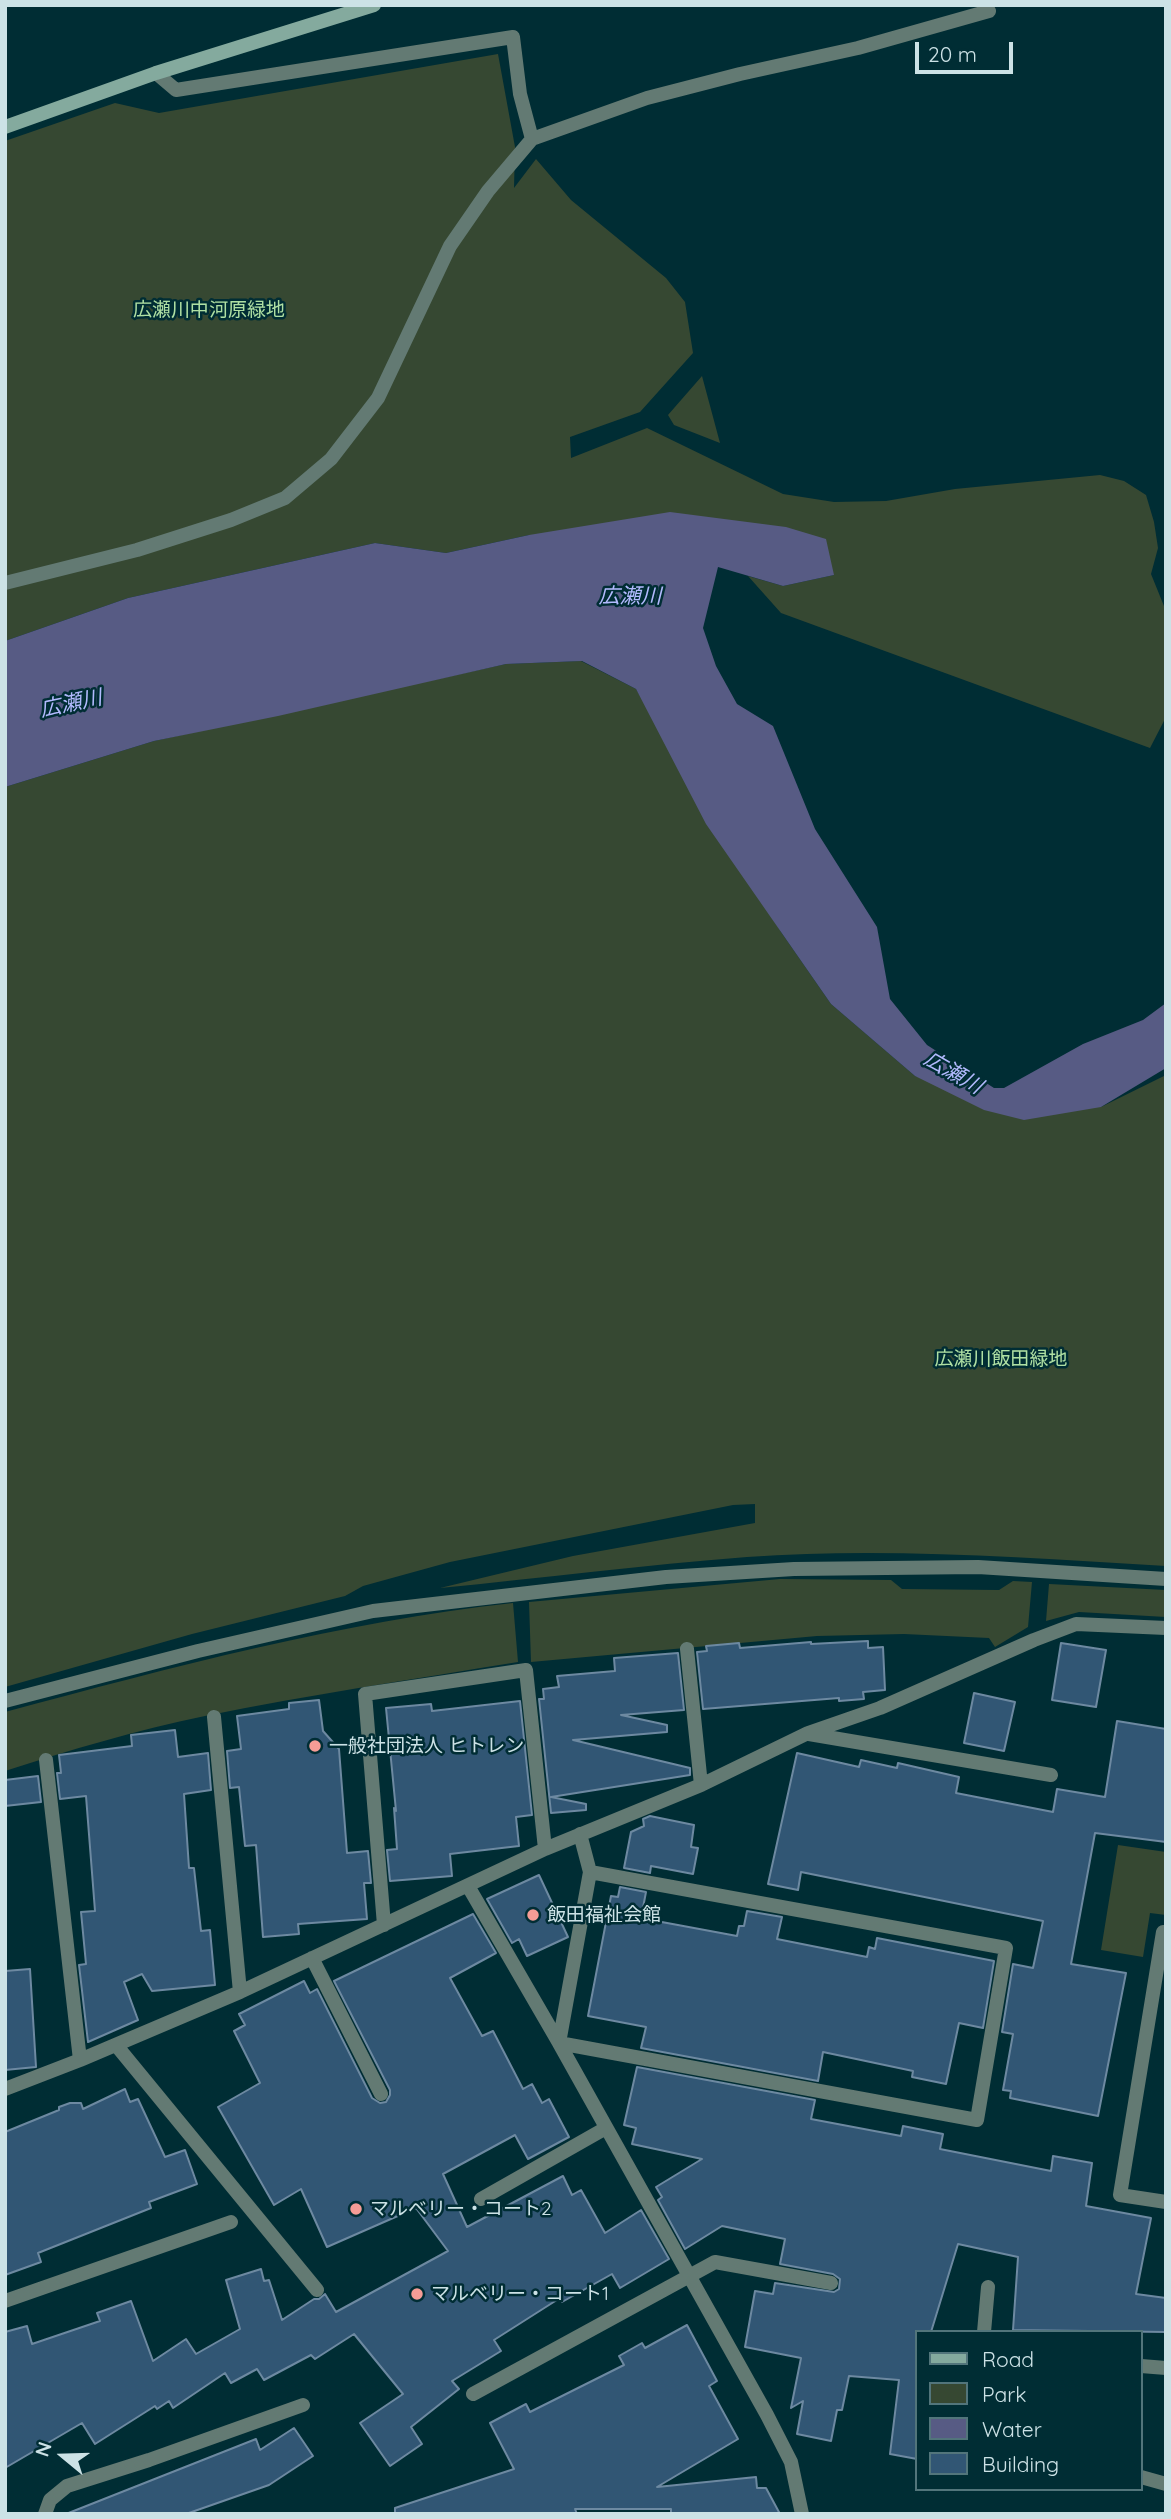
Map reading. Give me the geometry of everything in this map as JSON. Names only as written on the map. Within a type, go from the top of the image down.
[{"type":"street","points":[[5,127],[156,73],[374,5]]},
{"type":"street","points":[[5,583],[136,550],[231,520],[285,498],[331,459],[378,398],[450,246],[488,191],[532,139],[647,98],[858,48],[989,12]]},
{"type":"street","points":[[156,73],[176,90],[513,37],[520,94],[532,139]]},
{"type":"street","points":[[5,1701],[224,1645],[373,1611],[666,1577],[794,1569],[978,1567],[1166,1579]]},
{"type":"street","points":[[5,2089],[240,1992],[545,1849],[701,1785],[808,1733],[880,1708],[1076,1623],[1166,1628]]},
{"type":"street","points":[[687,1649],[701,1785]]},
{"type":"street","points":[[384,1925],[365,1694],[526,1670],[545,1849]]},
{"type":"street","points":[[214,1717],[240,1992]]},
{"type":"street","points":[[808,1733],[1051,1775]]},
{"type":"street","points":[[46,1760],[80,2060]]},
{"type":"street","points":[[559,2043],[590,1872],[579,1834]]},
{"type":"street","points":[[559,2043],[976,2120],[1006,1948],[590,1872]]},
{"type":"street","points":[[468,1886],[690,2276],[791,2462],[802,2514]]},
{"type":"street","points":[[1166,1932],[1163,1932],[1120,2195],[1166,2202]]},
{"type":"street","points":[[312,1958],[381,2094]]},
{"type":"street","points":[[116,2045],[317,2290]]},
{"type":"street","points":[[481,2199],[606,2128]]},
{"type":"street","points":[[5,2301],[231,2222]]},
{"type":"street","points":[[472,2394],[715,2262],[831,2283]]},
{"type":"street","points":[[984,2330],[988,2287]]},
{"type":"street","points":[[1143,2366],[1166,2368]]},
{"type":"street","points":[[45,2514],[50,2500],[66,2486],[149,2460],[303,2405]]},
{"type":"street","points":[[1143,2478],[1166,2484]]},
{"type":"green space","name":"広瀬川中河原緑地","points":[[498,54],[515,147],[514,188],[536,159],[571,200],[666,278],[685,302],[693,353],[640,412],[570,437],[571,458],[647,428],[783,494],[834,502],[886,501],[955,489],[1100,475],[1124,481],[1146,495],[1158,548],[1151,574],[1166,611],[1166,717],[1150,748],[781,613],[748,576],[783,586],[834,575],[529,535],[446,553],[375,543],[128,598],[5,641],[5,141],[115,103],[159,113]]},
{"type":"green space","points":[[702,376],[720,443],[674,425],[668,415]]},
{"type":"green space","name":"広瀬川飯田緑地","points":[[581,661],[636,689],[781,932],[831,1004],[915,1076],[1101,1107],[1166,1075],[1166,1566],[904,1553],[799,1554],[670,1564],[440,1588],[573,1556],[755,1523],[755,1504],[733,1505],[450,1562],[363,1586],[345,1596],[192,1634],[5,1687],[5,787],[154,741],[506,664]]},
{"type":"green space","points":[[780,1579],[891,1580],[902,1589],[999,1590],[1013,1581],[1032,1582],[1028,1627],[995,1647],[989,1638],[904,1634],[817,1636],[531,1662],[529,1602]]},
{"type":"green space","points":[[1049,1584],[1166,1590],[1166,1617],[1079,1612],[1046,1621]]},
{"type":"green space","points":[[513,1603],[518,1662],[205,1716],[104,1741],[5,1771],[5,1712],[194,1663],[321,1634],[448,1611]]},
{"type":"green space","points":[[1118,1845],[1166,1852],[1166,1915],[1150,1913],[1143,1957],[1101,1950]]},
{"type":"water","name":"広瀬川","points":[[670,512],[786,527],[826,539],[834,575],[783,586],[718,567],[703,628],[716,666],[737,704],[773,726],[815,829],[877,927],[890,999],[927,1045],[994,1088],[1004,1088],[1083,1044],[1143,1020],[1166,1003],[1166,1068],[1101,1107],[1024,1120],[984,1110],[915,1076],[831,1004],[706,824],[636,689],[582,661],[506,664],[154,741],[5,787],[5,641],[128,598],[375,543],[446,553],[529,535]]},
{"type":"building","points":[[868,1641],[868,1648],[883,1647],[885,1690],[863,1692],[864,1699],[839,1701],[839,1698],[703,1709],[697,1652],[707,1651],[706,1646],[739,1643],[740,1648],[811,1642]]},
{"type":"building","points":[[1061,1643],[1106,1650],[1096,1707],[1052,1700]]},
{"type":"building","points":[[678,1653],[684,1710],[621,1715],[667,1725],[667,1732],[573,1740],[690,1768],[690,1775],[551,1797],[586,1804],[586,1810],[551,1813],[539,1699],[544,1699],[543,1689],[559,1687],[557,1676],[615,1671],[614,1658]]},
{"type":"building","points":[[974,1693],[1015,1702],[1004,1751],[964,1743]]},
{"type":"building","points":[[319,1700],[323,1731],[339,1749],[347,1853],[368,1851],[371,1883],[364,1883],[367,1919],[298,1924],[299,1934],[263,1937],[256,1845],[245,1846],[239,1787],[230,1788],[227,1751],[241,1749],[237,1716],[289,1709],[289,1703]]},
{"type":"building","points":[[520,1701],[532,1815],[516,1817],[519,1846],[450,1854],[452,1876],[390,1881],[387,1850],[397,1849],[386,1708],[431,1704],[432,1711]]},
{"type":"building","points":[[1117,1721],[1166,1729],[1166,1842],[1095,1833],[1071,1964],[1126,1973],[1098,2116],[1010,2098],[1011,2091],[1003,2090],[1013,2034],[1002,2032],[1013,1964],[1033,1968],[1043,1921],[801,1872],[798,1890],[768,1884],[797,1753],[859,1767],[861,1760],[897,1768],[898,1763],[959,1777],[956,1793],[1053,1812],[1057,1789],[1105,1797]]},
{"type":"building","points":[[175,1730],[178,1757],[208,1753],[211,1790],[184,1794],[189,1868],[194,1868],[201,1931],[210,1930],[215,1985],[152,1991],[142,1974],[124,1982],[138,2020],[88,2042],[79,1965],[86,1964],[81,1912],[95,1911],[86,1796],[60,1799],[57,1773],[61,1773],[59,1755],[132,1746],[131,1735]]},
{"type":"building","points":[[38,1776],[41,1802],[5,1806],[5,1780]]},
{"type":"building","points":[[650,1816],[694,1825],[691,1847],[698,1848],[693,1874],[651,1866],[650,1873],[624,1868],[631,1832],[644,1826],[643,1819]]},
{"type":"building","name":"飯田福祉会館","points":[[539,1875],[568,1937],[527,1956],[519,1939],[512,1943],[487,1899]]},
{"type":"building","points":[[620,1887],[646,1892],[641,1918],[651,1920],[737,1936],[739,1926],[744,1926],[747,1911],[782,1917],[777,1939],[867,1957],[869,1947],[875,1949],[877,1938],[994,1961],[983,2028],[959,2023],[946,2084],[912,2077],[913,2071],[823,2052],[818,2081],[641,2048],[646,2027],[588,2016],[611,1896],[618,1897]]},
{"type":"building","points":[[473,1914],[496,1953],[450,1978],[482,2036],[493,2031],[523,2089],[532,2084],[542,2103],[549,2099],[569,2137],[528,2159],[515,2135],[443,2174],[467,2227],[563,2176],[572,2195],[581,2190],[605,2233],[641,2210],[669,2259],[620,2288],[612,2274],[562,2302],[560,2298],[494,2340],[501,2351],[452,2381],[459,2389],[411,2427],[422,2444],[390,2466],[360,2423],[403,2394],[354,2334],[315,2359],[311,2355],[264,2380],[257,2369],[231,2383],[225,2373],[173,2408],[169,2401],[157,2409],[155,2406],[95,2444],[82,2423],[5,2468],[5,2332],[27,2326],[32,2344],[100,2321],[97,2313],[131,2301],[153,2361],[186,2339],[196,2354],[240,2329],[226,2280],[261,2269],[264,2281],[269,2280],[282,2320],[325,2294],[336,2312],[448,2251],[416,2208],[327,2247],[301,2189],[274,2205],[218,2107],[260,2083],[234,2031],[245,2025],[239,2014],[304,1981],[310,1993],[317,1989],[372,2098],[380,2103],[386,2102],[390,2090],[334,1981]]},
{"type":"building","points":[[30,1969],[36,2067],[5,2070],[5,1971]]},
{"type":"building","points":[[637,2067],[815,2100],[811,2119],[901,2136],[903,2126],[943,2134],[940,2149],[1051,2171],[1053,2156],[1092,2163],[1086,2206],[1151,2218],[1136,2294],[1166,2298],[1166,2332],[1013,2330],[1018,2257],[958,2244],[932,2330],[916,2330],[916,2459],[890,2454],[899,2380],[849,2376],[842,2410],[837,2410],[831,2441],[797,2434],[803,2401],[791,2408],[801,2358],[745,2347],[755,2291],[773,2294],[775,2283],[834,2292],[839,2289],[840,2279],[833,2274],[780,2264],[785,2239],[722,2226],[685,2249],[658,2200],[662,2197],[656,2187],[702,2159],[632,2144],[636,2128],[624,2125]]},
{"type":"building","points":[[125,2089],[130,2102],[138,2099],[165,2157],[185,2150],[197,2184],[149,2202],[151,2208],[38,2253],[41,2262],[5,2275],[5,2132],[70,2103],[81,2103],[83,2109]]},
{"type":"building","points":[[687,2325],[717,2381],[709,2386],[738,2439],[657,2487],[756,2477],[757,2488],[766,2488],[780,2514],[671,2514],[671,2509],[575,2509],[577,2514],[395,2514],[395,2508],[514,2469],[490,2423],[526,2404],[530,2412],[624,2365],[619,2356],[642,2343],[645,2348]]},
{"type":"building","points":[[294,2428],[313,2456],[269,2485],[186,2514],[66,2514],[256,2439],[260,2450]]},
{"type":"place","name":"一般社団法人 ヒトレン","points":[[315,1746]]},
{"type":"place","name":"飯田福祉会館","points":[[533,1915]]},
{"type":"place","name":"マルベリー・コート2","points":[[356,2209]]},
{"type":"place","name":"マルベリー・コート1","points":[[417,2294]]}]
